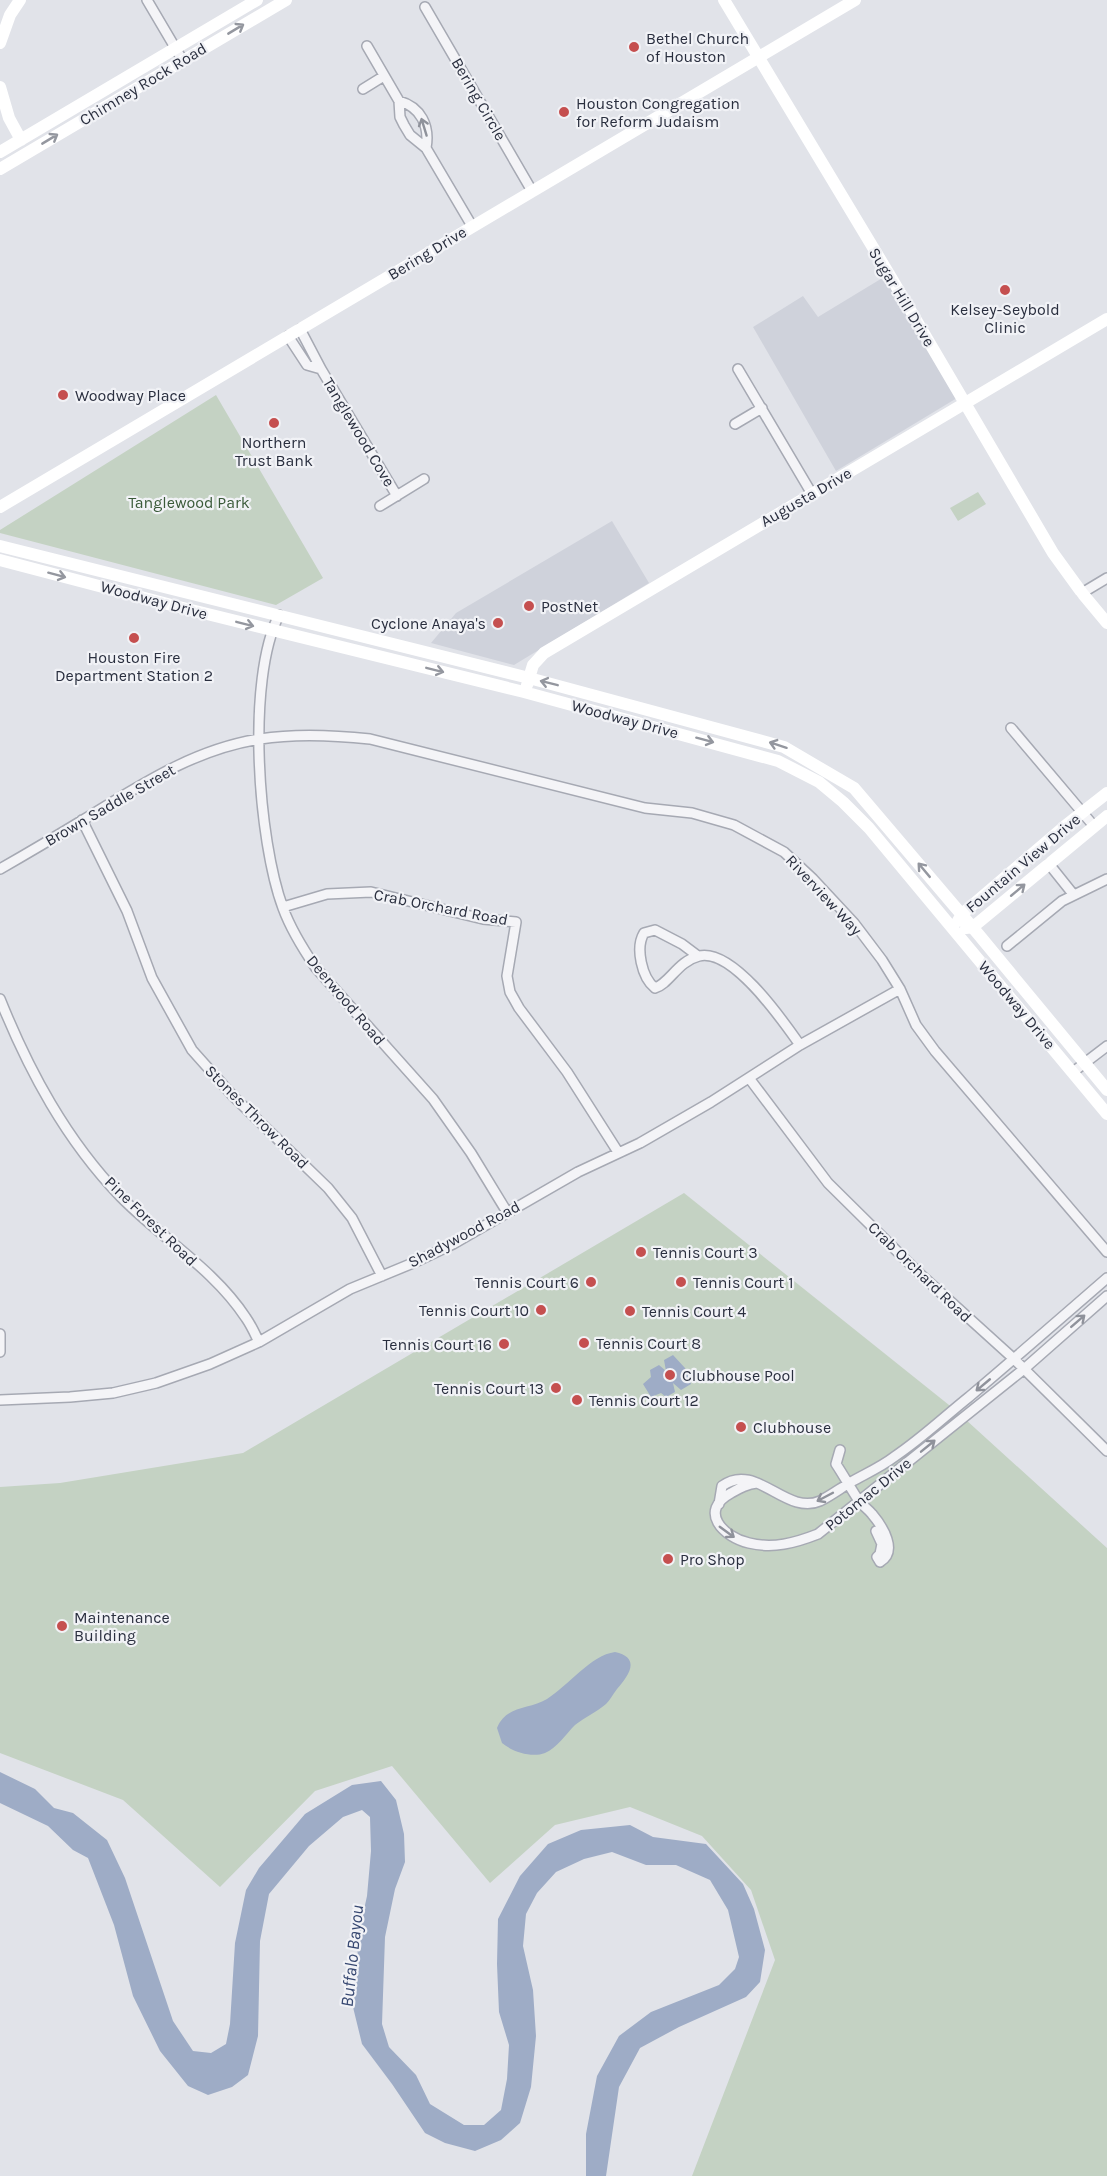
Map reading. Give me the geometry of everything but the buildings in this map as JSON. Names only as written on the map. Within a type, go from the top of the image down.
[{"type":"main road","points":[[0,43],[10,15],[20,0]]},
{"type":"main road","name":"Chimney Rock Road","points":[[0,152],[257,0]]},
{"type":"main road","name":"Chimney Rock Road","points":[[0,168],[286,0]]},
{"type":"main road","name":"Sugar Hill Drive","points":[[724,0],[1053,553],[1107,623]]},
{"type":"main road","name":"Bering Drive","points":[[0,507],[855,0]]},
{"type":"main road","points":[[0,87],[9,118],[21,140]]},
{"type":"main road","name":"Augusta Drive","points":[[524,692],[533,665],[544,653],[1107,319]]},
{"type":"main road","name":"Woodway Drive","points":[[0,546],[659,711],[784,747],[854,788],[973,927],[1107,1090]]},
{"type":"main road","name":"Woodway Drive","points":[[0,560],[142,598],[524,692],[778,761],[819,783],[843,802],[869,828],[1107,1114]]},
{"type":"main road","points":[[142,598],[145,581]]},
{"type":"main road","points":[[179,607],[183,591]]},
{"type":"main road","points":[[405,663],[409,649]]},
{"type":"main road","points":[[655,726],[659,711]]},
{"type":"main road","name":"Fountain View Drive","points":[[955,929],[962,914],[1107,794]]},
{"type":"main road","name":"Fountain View Drive","points":[[955,929],[973,927],[1093,825],[1107,816]]},
{"type":"main road","points":[[869,828],[881,819]]},
{"type":"street","points":[[147,0],[183,61]]},
{"type":"street","name":"Bering Circle","points":[[425,7],[532,191]]},
{"type":"street","points":[[367,46],[399,101],[400,117],[404,125],[410,135],[426,148],[472,226]]},
{"type":"street","points":[[363,88],[384,76]]},
{"type":"street","points":[[399,101],[407,103],[419,113],[427,132],[426,148]]},
{"type":"street","points":[[21,140],[28,152]]},
{"type":"street","name":"Tanglewood Cove","points":[[300,329],[321,369],[397,496]]},
{"type":"street","name":"Tanglewood Cove","points":[[288,336],[307,365],[321,369]]},
{"type":"street","points":[[738,369],[812,494]]},
{"type":"street","points":[[735,424],[762,408]]},
{"type":"street","name":"Tanglewood Cove","points":[[380,506],[424,479]]},
{"type":"street","points":[[1082,593],[1107,578]]},
{"type":"street","name":"Deerwood Road","points":[[279,615],[272,630],[260,686],[259,739],[264,820],[271,864],[291,928],[316,968],[433,1100],[471,1153],[507,1212]]},
{"type":"street","points":[[1011,728],[1093,825]]},
{"type":"street","name":"Riverview Way","points":[[259,739],[322,735],[370,739],[645,808],[692,813],[734,825],[784,852],[854,923],[882,960],[900,989],[916,1025],[935,1051],[1107,1252]]},
{"type":"street","name":"Brown Saddle Street","points":[[0,869],[132,789],[192,759],[259,739]]},
{"type":"street","name":"Stones Throw Road","points":[[82,820],[127,911],[152,978],[192,1050],[232,1096],[328,1188],[352,1218],[382,1276]]},
{"type":"street","points":[[1049,864],[1073,894]]},
{"type":"street","points":[[1007,946],[1051,908],[1073,894],[1107,879]]},
{"type":"street","name":"Crab Orchard Road","points":[[283,907],[327,894],[350,891],[371,892],[483,919],[516,922],[507,976],[510,992],[519,1008],[567,1072],[618,1152]]},
{"type":"street","points":[[698,956],[682,944],[655,930],[644,933],[639,944],[646,976],[649,984],[655,988],[661,987],[676,968],[698,956],[709,955],[729,964],[772,1007],[800,1045]]},
{"type":"street","name":"Shadywood Road","points":[[0,1400],[113,1393],[146,1386],[210,1364],[259,1342],[350,1289],[453,1244],[578,1172],[640,1143],[800,1045],[900,989]]},
{"type":"street","name":"Pine Forest Road","points":[[0,999],[20,1048],[54,1111],[90,1161],[121,1197],[224,1290],[246,1318],[259,1342]]},
{"type":"street","points":[[1073,1072],[1107,1046]]},
{"type":"street","name":"Crab Orchard Road","points":[[749,1078],[828,1183],[919,1273],[1014,1359],[1107,1451]]},
{"type":"street","name":"Potomac Drive","points":[[1107,1278],[1014,1359],[894,1457],[817,1502],[799,1502],[757,1483],[748,1484],[726,1496],[718,1504],[715,1514],[719,1527],[729,1536],[750,1543],[777,1545],[795,1543],[818,1534],[861,1504],[1024,1369],[1107,1296]]},
{"type":"street","points":[[0,1334],[0,1352]]},
{"type":"street","points":[[840,1450],[836,1464],[882,1544],[877,1557],[880,1562],[888,1555],[890,1549],[888,1540],[872,1514],[861,1504]]},
{"type":"shaded area","points":[[884,277],[957,398],[836,471],[753,327],[803,296],[818,317]]},
{"type":"shaded area","points":[[612,521],[649,583],[514,665],[431,643],[456,613]]},
{"type":"green space","name":"Tanglewood Park","points":[[216,395],[323,578],[276,605],[0,533],[0,530]]},
{"type":"green space","points":[[978,492],[986,504],[958,521],[950,508]]},
{"type":"green space","points":[[684,1193],[954,1409],[1107,1548],[1107,2176],[692,2176],[775,1960],[751,1890],[702,1836],[630,1807],[555,1825],[490,1883],[392,1766],[315,1791],[220,1887],[123,1800],[0,1753],[0,1487],[60,1483],[243,1453]]},
{"type":"water","name":"Clubhouse Pool","points":[[673,1355],[685,1368],[691,1384],[681,1390],[673,1383],[675,1392],[666,1397],[661,1393],[651,1397],[643,1384],[651,1377],[650,1370],[659,1365],[666,1371],[664,1360]]},
{"type":"water","points":[[615,1652],[628,1658],[630,1663],[625,1679],[606,1704],[575,1725],[553,1748],[545,1753],[529,1754],[502,1743],[497,1728],[506,1715],[547,1699],[588,1665],[606,1654]]},
{"type":"water","points":[[0,1772],[35,1789],[54,1808],[73,1813],[107,1840],[125,1878],[173,2021],[193,2051],[211,2053],[226,2044],[230,2024],[235,1943],[246,1890],[259,1868],[305,1814],[352,1785],[381,1781],[396,1800],[404,1834],[405,1862],[395,1889],[385,1937],[382,2024],[389,2047],[416,2075],[430,2104],[464,2125],[484,2125],[501,2110],[507,2079],[509,2045],[499,2012],[498,1919],[520,1876],[548,1844],[581,1830],[630,1825],[653,1837],[706,1844],[743,1884],[754,1909],[765,1950],[760,1982],[746,1997],[679,2027],[640,2048],[619,2087],[606,2176],[586,2176],[586,2134],[597,2076],[619,2036],[651,2012],[719,1985],[735,1969],[739,1957],[728,1910],[710,1880],[676,1865],[646,1865],[612,1852],[584,1859],[556,1872],[537,1893],[526,1914],[523,1946],[533,1990],[536,2036],[531,2087],[520,2123],[501,2140],[475,2151],[445,2143],[425,2133],[362,2044],[352,2003],[357,1976],[358,1937],[367,1896],[371,1851],[370,1817],[362,1810],[343,1817],[309,1846],[269,1894],[260,1941],[258,2036],[248,2075],[232,2087],[208,2095],[188,2086],[160,2051],[133,1996],[114,1925],[88,1858],[73,1850],[48,1826],[0,1803]]},
{"type":"place","name":"Bethel Church of Houston","points":[[634,47]]},
{"type":"place","name":"Houston Congregation for Reform Judaism","points":[[564,112]]},
{"type":"place","name":"Kelsey-Seybold Clinic","points":[[1005,290]]},
{"type":"place","name":"Woodway Place","points":[[63,395]]},
{"type":"place","name":"Northern Trust Bank","points":[[274,423]]},
{"type":"place","name":"PostNet","points":[[529,606]]},
{"type":"place","name":"Cyclone Anaya's","points":[[498,623]]},
{"type":"place","name":"Houston Fire Department Station 2","points":[[134,638]]},
{"type":"place","name":"Tennis Court 3","points":[[641,1252]]},
{"type":"place","name":"Tennis Court 6","points":[[591,1282]]},
{"type":"place","name":"Tennis Court 1","points":[[681,1282]]},
{"type":"place","name":"Tennis Court 10","points":[[541,1310]]},
{"type":"place","name":"Tennis Court 4","points":[[630,1311]]},
{"type":"place","name":"Tennis Court 8","points":[[584,1343]]},
{"type":"place","name":"Tennis Court 16","points":[[504,1344]]},
{"type":"place","name":"Clubhouse Pool","points":[[670,1375]]},
{"type":"place","name":"Tennis Court 13","points":[[556,1388]]},
{"type":"place","name":"Tennis Court 12","points":[[577,1400]]},
{"type":"place","name":"Clubhouse","points":[[741,1427]]},
{"type":"place","name":"Pro Shop","points":[[668,1559]]},
{"type":"place","name":"Maintenance Building","points":[[62,1626]]},
{"type":"water label","name":"Buffalo Bayou","points":[[352,1956]]}]
